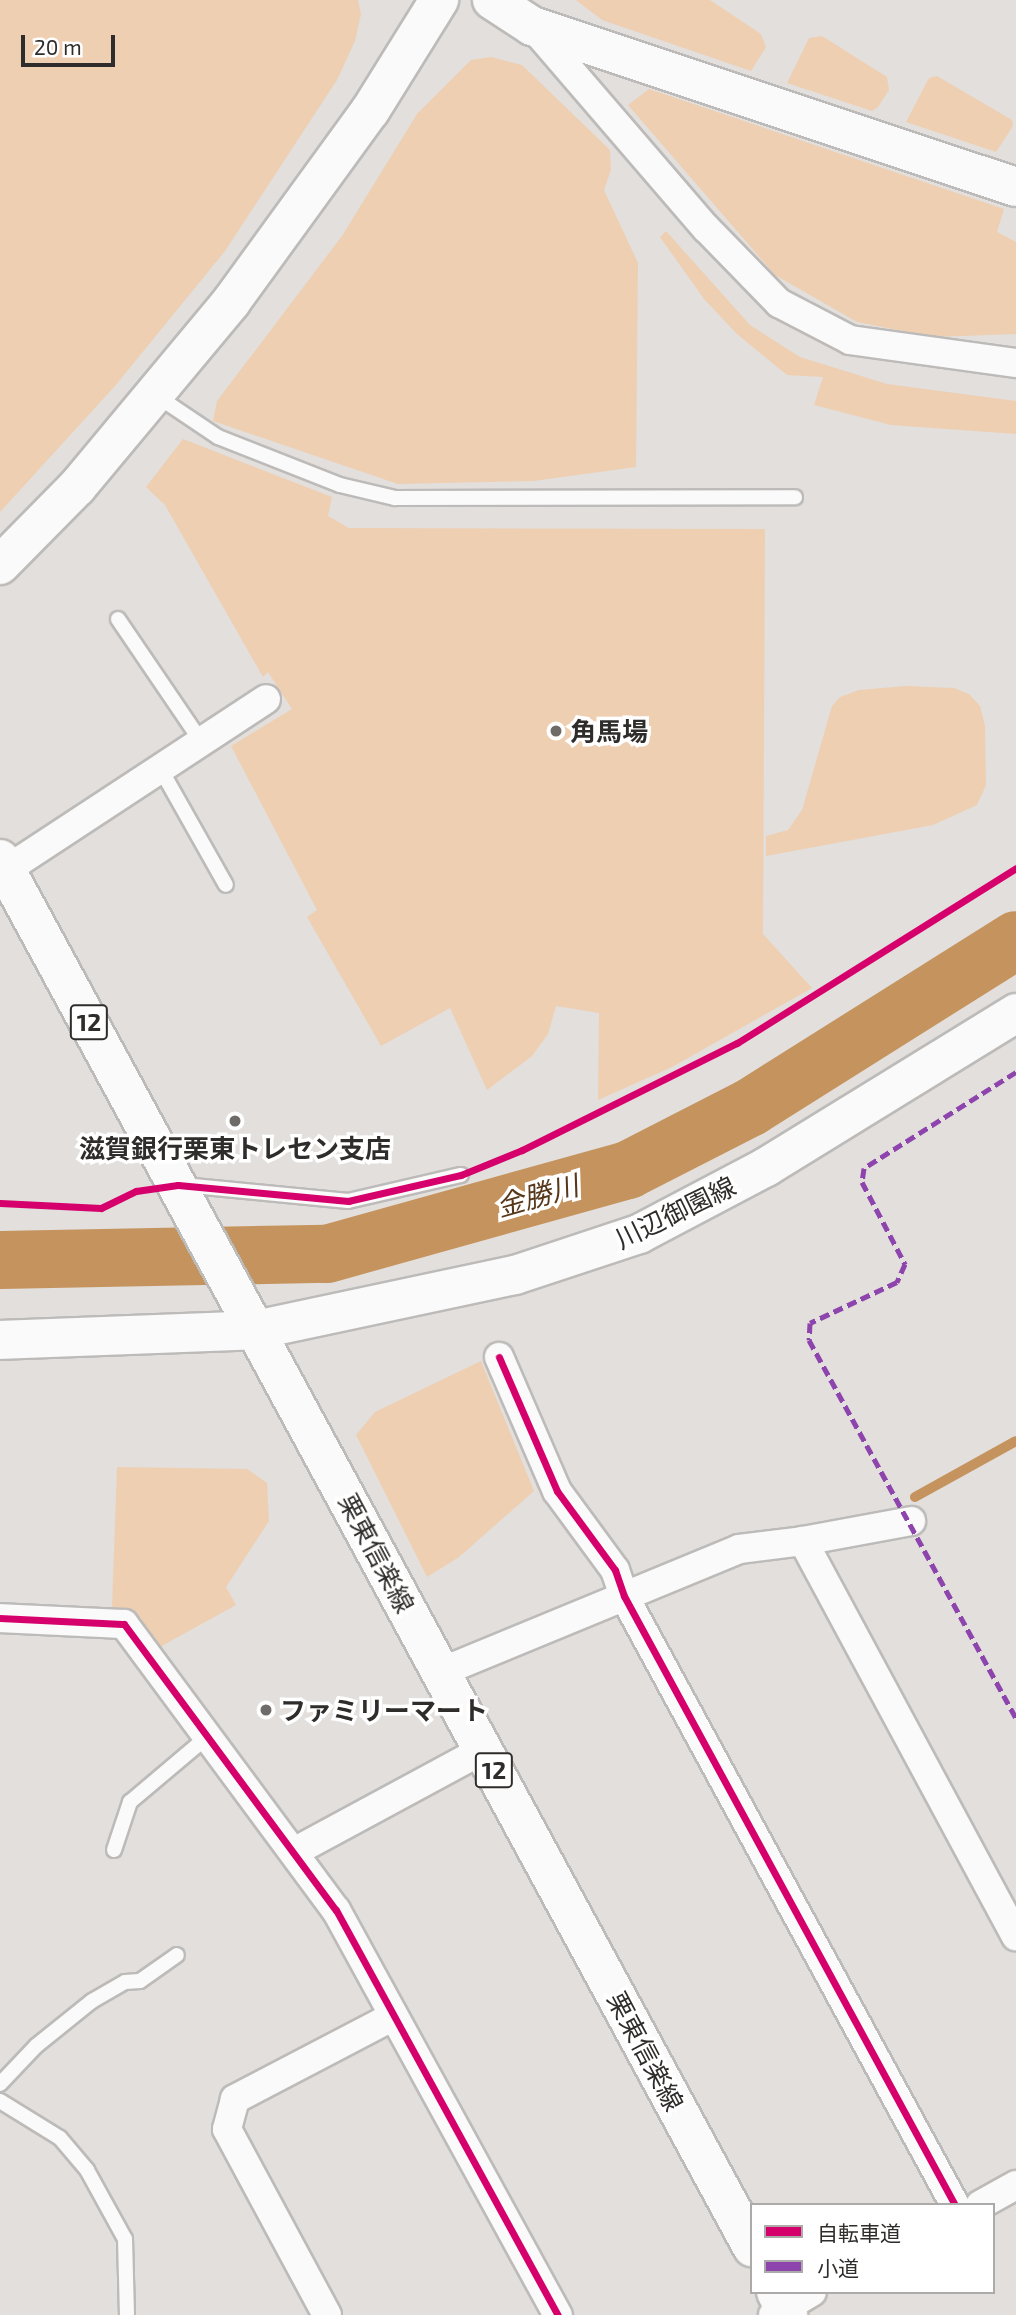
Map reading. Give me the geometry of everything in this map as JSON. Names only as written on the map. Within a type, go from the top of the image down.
[{"type":"main road","points":[[0,565],[78,487],[157,396],[370,111],[439,0]]},
{"type":"main road","points":[[492,0],[532,26],[1016,187]]},
{"type":"main road","name":"栗東信楽線","points":[[3,864],[750,2243]]},
{"type":"main road","name":"川辺御園線","points":[[0,1340],[256,1330],[514,1275],[639,1234],[766,1167],[1016,1013]]},
{"type":"street","points":[[532,26],[706,228],[779,303],[850,340],[1016,363]]},
{"type":"street","points":[[3,864],[160,768],[266,699]]},
{"type":"street","points":[[499,1357],[557,1491],[615,1570],[624,1596],[954,2203]]},
{"type":"street","points":[[441,1672],[739,1549],[803,1541],[911,1521]]},
{"type":"street","points":[[803,1541],[1016,1936]]},
{"type":"street","points":[[0,1618],[124,1624],[336,1910],[558,2315]]},
{"type":"street","points":[[294,1852],[483,1750]]},
{"type":"street","points":[[327,2315],[227,2129],[235,2099],[394,2016]]},
{"type":"street","points":[[984,2203],[1016,2185]]},
{"type":"lane","points":[[157,396],[218,437],[340,485],[395,498],[795,497]]},
{"type":"lane","points":[[118,619],[201,741]]},
{"type":"lane","points":[[160,768],[226,885]]},
{"type":"lane","points":[[184,1197],[348,1201],[461,1175]]},
{"type":"lane","points":[[114,1850],[130,1802],[207,1737]]},
{"type":"lane","points":[[0,2084],[36,2046],[92,2001],[125,1982],[140,1980],[177,1955]]},
{"type":"lane","points":[[0,2101],[60,2138],[88,2171],[125,2239],[127,2315]]},
{"type":"shaded area","points":[[0,0],[358,0],[361,14],[355,41],[337,80],[225,251],[115,386],[0,512]]},
{"type":"shaded area","points":[[576,0],[710,0],[761,34],[766,47],[751,71],[602,20]]},
{"type":"shaded area","points":[[822,36],[887,77],[889,90],[878,107],[872,111],[787,83],[809,38]]},
{"type":"shaded area","points":[[491,57],[522,65],[610,150],[611,170],[604,190],[638,263],[636,467],[533,481],[398,484],[213,421],[217,401],[342,236],[417,114],[471,60]]},
{"type":"shaded area","points":[[937,76],[1012,120],[1013,126],[996,152],[906,122],[929,78]]},
{"type":"shaded area","points":[[649,89],[1004,209],[997,232],[1016,242],[1016,334],[933,337],[857,322],[775,275],[628,105]]},
{"type":"shaded area","points":[[666,231],[750,325],[800,357],[887,384],[1016,401],[1016,434],[891,425],[814,405],[823,377],[787,375],[737,334],[704,299],[660,237]]},
{"type":"shaded area","name":"角馬場","points":[[183,439],[332,497],[328,516],[349,528],[765,529],[763,934],[812,988],[672,1067],[598,1100],[599,1013],[556,1006],[548,1034],[532,1056],[487,1090],[450,1008],[381,1046],[307,917],[317,910],[231,746],[292,709],[268,672],[263,677],[165,505],[146,487]]},
{"type":"shaded area","points":[[906,686],[954,688],[969,694],[980,706],[985,726],[986,785],[977,805],[933,825],[766,856],[766,836],[788,830],[802,810],[832,706],[840,697],[859,690]]},
{"type":"shaded area","points":[[481,1361],[534,1491],[459,1557],[427,1577],[356,1435],[375,1412]]},
{"type":"shaded area","points":[[117,1467],[247,1469],[267,1483],[269,1521],[226,1587],[236,1605],[158,1648],[130,1611],[112,1607]]},
{"type":"waterway","name":"金勝川","points":[[0,1260],[327,1254],[628,1170],[751,1107],[1016,940]]},
{"type":"waterway","points":[[915,1497],[1016,1441]]},
{"type":"marked path","points":[[1016,1072],[864,1168],[862,1182],[905,1264],[897,1282],[810,1323],[809,1340],[1016,1718]]},
{"type":"cycle path","points":[[0,1203],[101,1208],[136,1191],[178,1185],[348,1201],[461,1175],[522,1150],[737,1043],[1016,868]]},
{"type":"cycle path","points":[[499,1357],[557,1491],[615,1570],[624,1596],[954,2203]]},
{"type":"cycle path","points":[[0,1618],[124,1624],[336,1910],[558,2315]]},
{"type":"place","name":"角馬場","points":[[556,731]]},
{"type":"place","name":"滋賀銀行栗東トレセン支店","points":[[235,1121]]},
{"type":"place","name":"ファミリーマート","points":[[266,1710]]}]
